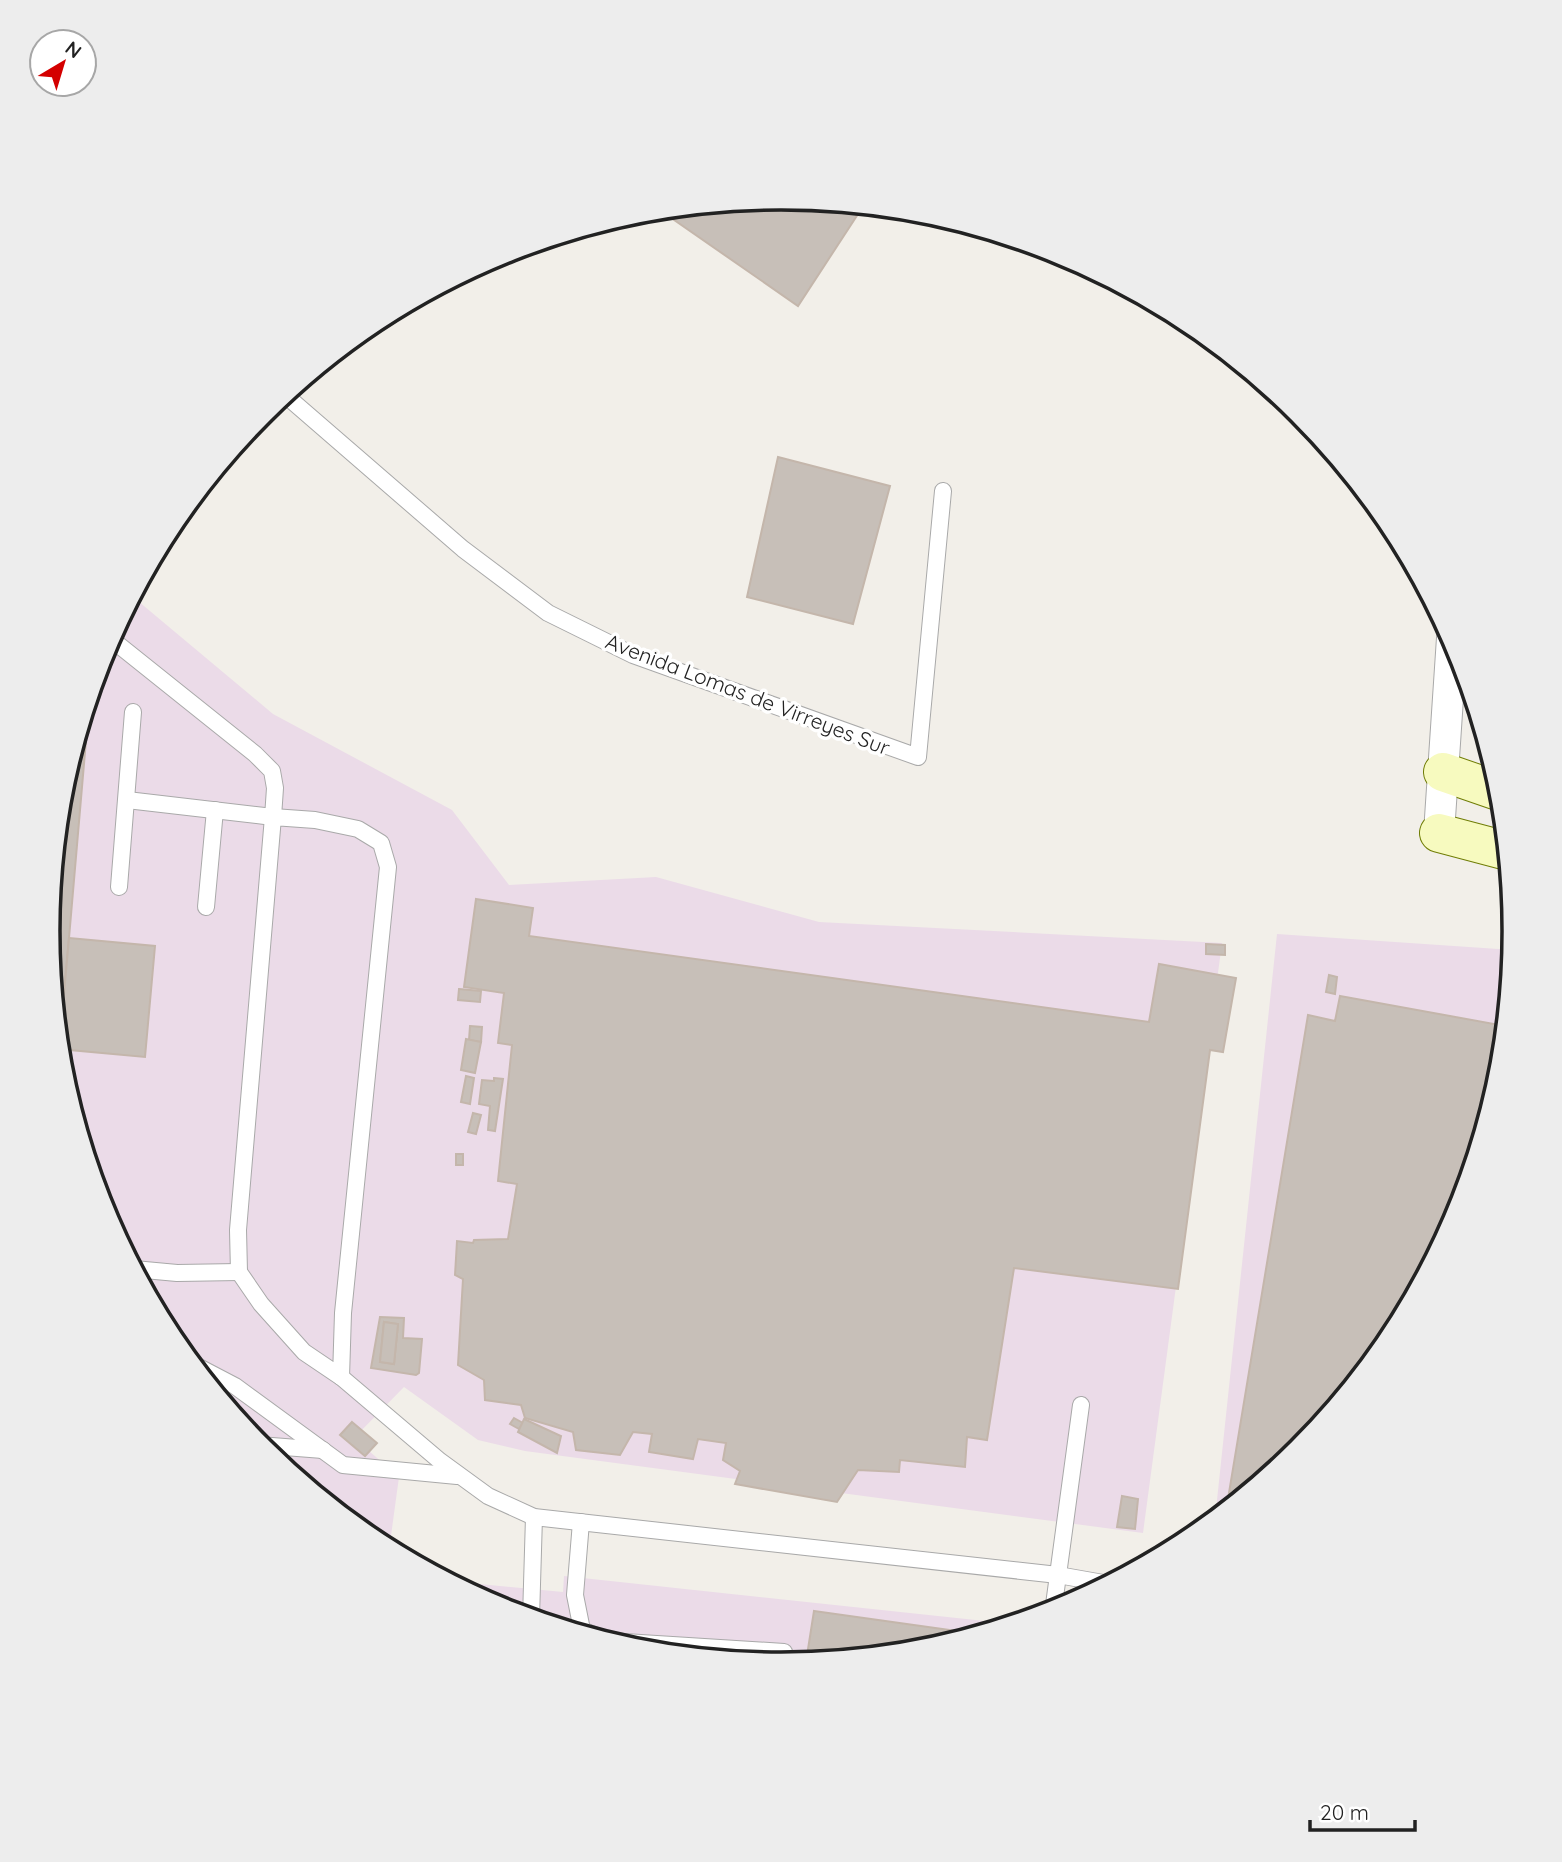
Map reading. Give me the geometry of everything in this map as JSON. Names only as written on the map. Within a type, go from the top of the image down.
[{"type":"street","points":[[1450,662],[1439,833],[1497,848]]},
{"type":"street","points":[[1443,772],[1488,788]]},
{"type":"lane","name":"Avenida Lomas de Virreyes Sur","points":[[292,401],[463,550],[548,612],[633,656],[918,758],[943,491]]},
{"type":"lane","points":[[119,645],[255,754],[272,771],[275,788],[238,1230],[239,1272],[261,1304],[304,1352],[341,1377],[439,1461],[488,1496],[534,1517],[1058,1575],[1093,1581]]},
{"type":"lane","points":[[119,887],[133,712]]},
{"type":"lane","points":[[127,800],[314,820],[358,829],[381,844],[387,867],[345,1299],[341,1377]]},
{"type":"lane","points":[[206,907],[215,810]]},
{"type":"lane","points":[[144,1270],[177,1273],[239,1272]]},
{"type":"lane","points":[[212,1374],[235,1386],[343,1465],[461,1476]]},
{"type":"lane","points":[[1055,1599],[1081,1405]]},
{"type":"lane","points":[[278,1447],[323,1450]]},
{"type":"lane","points":[[531,1608],[534,1517]]},
{"type":"lane","points":[[581,1522],[575,1595],[581,1624]]},
{"type":"lane","points":[[686,1646],[783,1652]]},
{"type":"shaded area","points":[[139,602],[273,714],[452,810],[509,885],[656,877],[819,922],[1222,943],[1143,1533],[525,1451],[478,1440],[404,1387],[354,1438],[399,1477],[391,1538],[305,1473],[239,1407],[181,1332],[156,1292],[114,1207],[84,1118],[73,1072],[61,978],[61,884],[66,837],[73,790],[98,699],[114,655]]},
{"type":"shaded area","points":[[1277,934],[1502,949],[1496,1025],[1478,1118],[1323,1407],[1257,1473],[1216,1506]]},
{"type":"shaded area","points":[[564,1576],[989,1621],[922,1639],[875,1646],[828,1651],[734,1651],[640,1639],[594,1628],[505,1598],[474,1583],[563,1592]]},
{"type":"building","points":[[734,211],[828,211],[858,214],[798,306],[672,218]]},
{"type":"building","points":[[778,457],[890,486],[853,624],[747,597]]},
{"type":"building","points":[[86,737],[63,999],[61,884],[73,790]]},
{"type":"building","points":[[476,899],[533,908],[529,936],[1149,1022],[1159,964],[1236,978],[1223,1052],[1210,1050],[1178,1289],[1014,1268],[987,1440],[967,1437],[965,1467],[900,1460],[899,1472],[858,1470],[837,1502],[735,1484],[740,1471],[723,1460],[726,1443],[698,1439],[693,1459],[649,1452],[652,1434],[633,1432],[620,1455],[576,1450],[573,1432],[525,1418],[521,1405],[485,1400],[484,1380],[458,1365],[463,1279],[455,1275],[457,1241],[473,1243],[474,1240],[508,1239],[517,1184],[498,1181],[512,1045],[498,1043],[504,993],[464,987]]},
{"type":"building","points":[[69,938],[155,946],[145,1057],[70,1050],[63,1000]]},
{"type":"building","points":[[1206,944],[1225,945],[1225,955],[1206,954]]},
{"type":"building","points":[[1329,975],[1337,977],[1335,994],[1326,992]]},
{"type":"building","points":[[459,989],[481,991],[480,1002],[458,1000]]},
{"type":"building","points":[[1340,996],[1496,1024],[1489,1072],[1478,1118],[1448,1207],[1406,1292],[1381,1332],[1323,1407],[1291,1441],[1228,1496],[1308,1015],[1335,1021]]},
{"type":"building","points":[[470,1026],[482,1027],[481,1042],[469,1040]]},
{"type":"building","points":[[466,1039],[481,1042],[475,1073],[461,1070]]},
{"type":"building","points":[[466,1076],[474,1078],[470,1104],[461,1102]]},
{"type":"building","points":[[494,1078],[503,1079],[495,1131],[488,1130],[490,1106],[479,1104],[482,1080],[494,1081]]},
{"type":"building","points":[[473,1113],[481,1115],[476,1134],[468,1132]]},
{"type":"building","points":[[456,1154],[463,1154],[463,1165],[456,1165]]},
{"type":"building","points":[[380,1317],[404,1318],[403,1338],[422,1339],[419,1373],[416,1375],[371,1368]],"holes":[[[384,1322],[398,1324],[394,1364],[380,1362]]]},
{"type":"building","points":[[384,1322],[398,1324],[394,1364],[380,1362]]},
{"type":"building","points":[[514,1418],[523,1423],[519,1429],[510,1424]]},
{"type":"building","points":[[524,1419],[561,1436],[557,1453],[518,1432]]},
{"type":"building","points":[[352,1422],[377,1443],[365,1456],[340,1435]]},
{"type":"building","points":[[1122,1496],[1138,1499],[1135,1529],[1117,1527]]},
{"type":"building","points":[[814,1611],[956,1631],[875,1646],[808,1651]]}]
